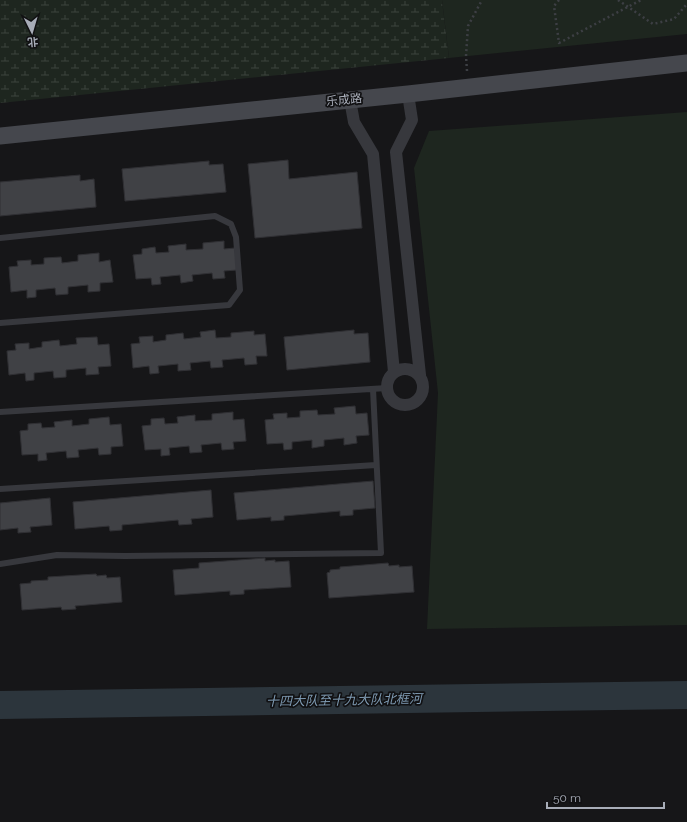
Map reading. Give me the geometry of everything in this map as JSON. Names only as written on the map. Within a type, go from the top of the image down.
[{"type":"street","name":"乐成路","points":[[0,136],[468,88],[687,63]]},
{"type":"street","points":[[408,94],[412,120],[396,152],[420,375],[424,387],[422,393],[415,402],[409,404],[397,403],[392,399],[387,388],[390,377],[394,372],[405,368],[410,369],[420,375]]},
{"type":"street","points":[[350,100],[354,122],[373,154],[394,372]]},
{"type":"lane","points":[[0,238],[215,216],[231,224],[236,237],[240,290],[229,305],[0,323]]},
{"type":"lane","points":[[0,412],[387,388]]},
{"type":"lane","points":[[0,564],[58,555],[124,556],[381,553],[372,389]]},
{"type":"lane","points":[[0,489],[376,465]]},
{"type":"path","points":[[468,88],[466,56],[468,26],[482,0]]},
{"type":"path","points":[[559,0],[554,6],[559,43],[641,0]]},
{"type":"path","points":[[618,0],[654,24],[674,19],[687,4]]},
{"type":"green space","points":[[0,0],[442,0],[449,58],[0,103]]},
{"type":"green space","points":[[442,0],[687,0],[687,34],[449,58]]},
{"type":"green space","points":[[687,112],[687,625],[427,629],[438,393],[414,168],[429,131]]},
{"type":"building","points":[[288,160],[289,179],[357,172],[362,228],[255,238],[248,164]]},
{"type":"building","points":[[209,161],[209,165],[223,164],[226,192],[125,201],[122,169]]},
{"type":"building","points":[[80,175],[80,181],[94,179],[96,207],[0,216],[0,182]]},
{"type":"building","points":[[224,241],[224,249],[235,248],[237,270],[224,271],[225,278],[213,279],[212,273],[192,275],[193,281],[181,283],[180,275],[160,277],[161,284],[152,285],[151,278],[136,279],[133,255],[142,254],[142,249],[155,247],[156,253],[169,252],[168,246],[186,244],[186,250],[203,249],[203,243]]},
{"type":"building","points":[[99,253],[99,262],[110,260],[113,282],[100,283],[100,291],[88,292],[88,285],[68,287],[68,294],[56,295],[55,288],[36,290],[36,297],[27,298],[27,290],[11,292],[9,267],[18,266],[17,261],[31,260],[31,265],[44,264],[44,258],[61,257],[62,263],[78,261],[78,255]]},
{"type":"building","points":[[215,330],[216,338],[231,337],[231,333],[254,331],[254,335],[265,334],[267,356],[256,356],[257,364],[245,365],[244,358],[222,360],[223,367],[211,368],[210,361],[190,363],[191,370],[178,371],[178,364],[158,366],[159,373],[150,374],[149,366],[133,368],[131,344],[140,343],[139,337],[153,336],[153,342],[166,340],[166,335],[183,333],[184,339],[201,337],[200,332]]},
{"type":"building","points":[[354,330],[354,334],[368,333],[370,362],[287,370],[284,337]]},
{"type":"building","points":[[97,337],[98,345],[109,344],[111,366],[98,367],[99,374],[86,375],[86,368],[66,370],[66,377],[54,378],[53,371],[34,373],[34,380],[26,381],[25,373],[9,375],[7,351],[16,350],[15,344],[29,343],[29,349],[42,347],[42,342],[59,340],[60,346],[77,344],[76,338]]},
{"type":"building","points":[[355,406],[356,414],[367,413],[369,435],[356,436],[357,443],[344,445],[344,438],[324,440],[324,446],[312,448],[312,440],[292,442],[292,449],[284,450],[283,443],[267,444],[265,420],[274,419],[273,414],[287,413],[287,418],[300,417],[300,411],[317,410],[318,415],[335,414],[334,408]]},
{"type":"building","points":[[233,412],[233,420],[244,419],[246,441],[233,442],[234,449],[222,450],[221,443],[201,445],[202,452],[190,453],[189,446],[169,448],[170,455],[161,456],[161,449],[145,450],[142,426],[151,425],[151,419],[164,418],[165,424],[178,423],[177,417],[195,415],[195,421],[212,420],[212,414]]},
{"type":"building","points":[[109,417],[110,425],[121,424],[123,446],[111,447],[111,454],[99,455],[98,448],[78,450],[79,457],[67,458],[66,451],[46,453],[47,460],[38,461],[38,454],[22,455],[20,431],[28,430],[28,424],[41,423],[42,428],[55,427],[54,422],[72,420],[72,426],[89,424],[89,419]]},
{"type":"building","points":[[373,481],[375,508],[353,510],[353,515],[340,516],[340,511],[284,516],[284,520],[271,521],[271,517],[237,520],[234,493]]},
{"type":"building","points":[[211,490],[213,517],[191,519],[192,524],[179,525],[178,520],[122,525],[122,530],[110,531],[109,526],[75,529],[73,502]]},
{"type":"building","points":[[50,498],[52,525],[30,527],[31,532],[18,533],[18,528],[0,530],[0,503]]},
{"type":"building","points":[[265,558],[265,561],[289,561],[291,587],[244,590],[244,594],[230,595],[230,591],[175,595],[173,570],[199,568],[199,563]]},
{"type":"building","points":[[388,563],[389,566],[412,566],[414,592],[329,598],[327,573],[330,572],[330,570],[340,569],[340,567]]},
{"type":"building","points":[[96,574],[97,576],[106,575],[107,578],[120,577],[122,602],[75,606],[76,609],[62,610],[61,607],[22,610],[20,584],[31,583],[31,581],[48,580],[48,577]]},
{"type":"waterway","name":"十四大队至十九大队北框河","points":[[0,705],[687,695]]}]
